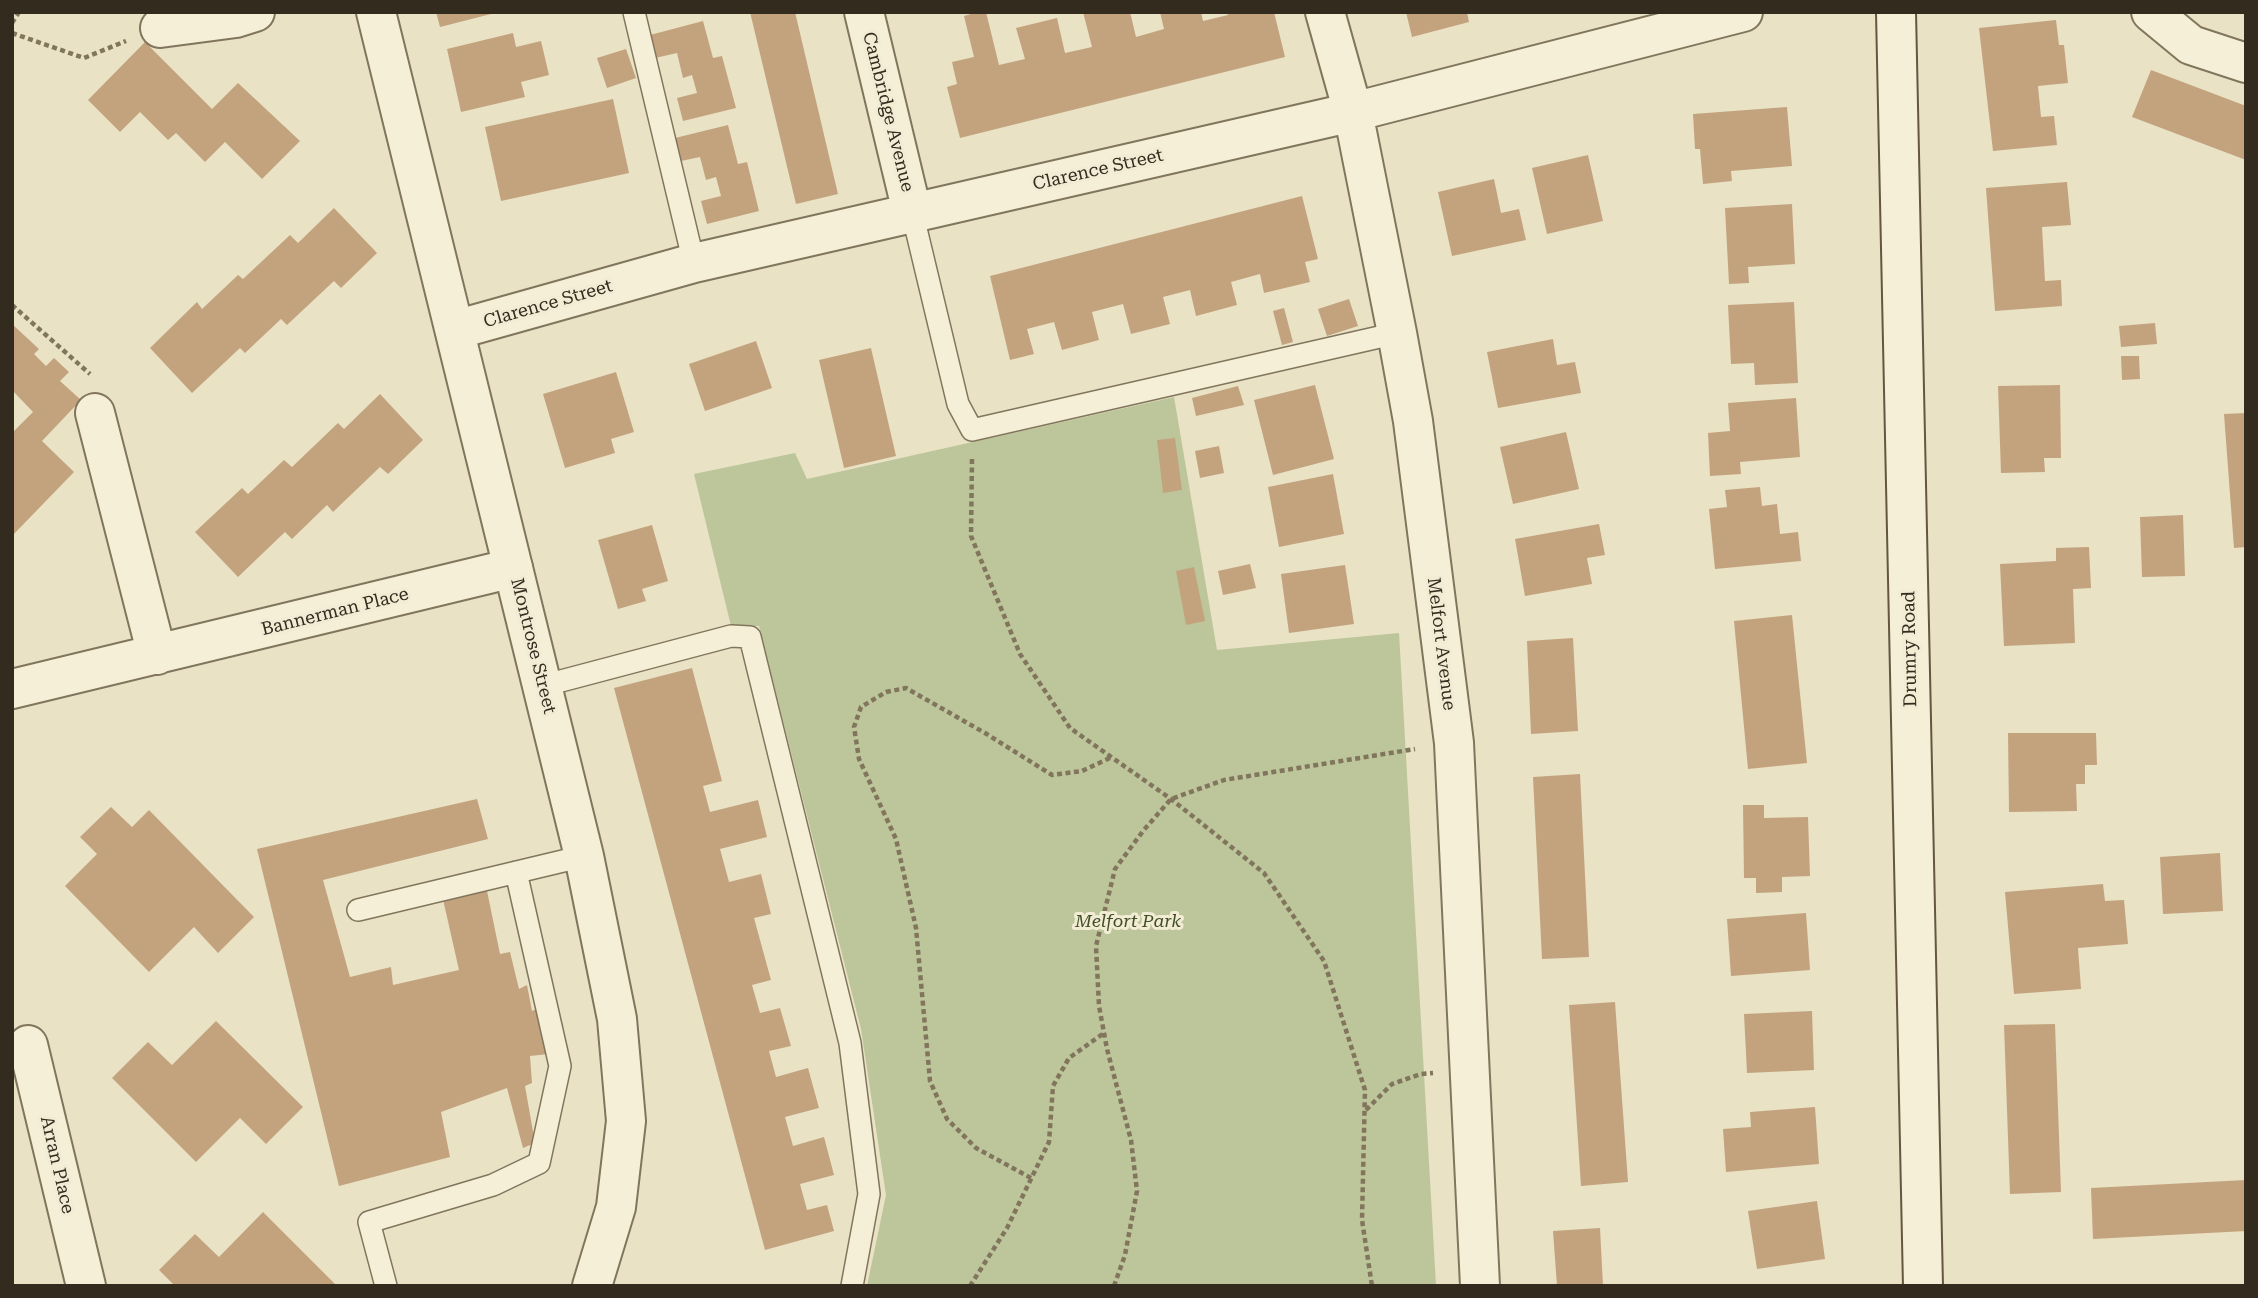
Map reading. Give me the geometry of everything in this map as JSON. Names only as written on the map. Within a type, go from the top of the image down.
[{"type":"street","points":[[160,28],[236,18],[255,12]]},
{"type":"street","name":"Montrose Street","points":[[376,12],[584,856],[617,1018],[626,1121],[616,1207],[592,1286]]},
{"type":"street","name":"Cambridge Avenue","points":[[864,12],[912,212]]},
{"type":"street","name":"Melfort Avenue","points":[[1325,12],[1353,112],[1413,421],[1454,743],[1480,1286]]},
{"type":"street","name":"Clarence Street","points":[[455,330],[694,263],[1353,112],[1743,12]]},
{"type":"street","name":"Drumry Road","points":[[1896,12],[1923,1286]]},
{"type":"street","points":[[2151,12],[2191,45],[2246,63]]},
{"type":"street","points":[[96,413],[157,655]]},
{"type":"street","name":"Bannerman Place","points":[[12,689],[513,568]]},
{"type":"street","name":"Arran Place","points":[[28,1045],[86,1286]]},
{"type":"lane","points":[[634,12],[694,263]]},
{"type":"lane","points":[[912,212],[958,404],[972,430],[1397,333]]},
{"type":"lane","points":[[542,686],[731,635],[750,637],[850,1044],[869,1194],[852,1286]]},
{"type":"lane","points":[[358,910],[584,856]]},
{"type":"lane","points":[[386,1286],[369,1222],[493,1185],[539,1163],[560,1066],[516,872]]},
{"type":"path","points":[[12,23],[19,12]]},
{"type":"path","points":[[12,33],[84,58],[160,28]]},
{"type":"path","points":[[12,305],[96,379],[96,413]]},
{"type":"path","points":[[972,430],[971,536],[1020,654],[1070,728],[1171,799],[1264,873],[1324,961],[1366,1090],[1362,1220],[1372,1286]]},
{"type":"path","points":[[1031,1178],[976,1148],[947,1119],[930,1081],[916,928],[896,839],[859,759],[854,727],[861,707],[886,692],[906,688],[1052,775],[1083,771],[1112,757]]},
{"type":"path","points":[[1114,1286],[1125,1255],[1137,1191],[1131,1140],[1099,1006],[1096,946],[1115,869],[1171,799],[1224,780],[1454,743]]},
{"type":"path","points":[[970,1286],[1007,1228],[1049,1142],[1053,1086],[1069,1058],[1104,1033]]},
{"type":"path","points":[[1365,1110],[1392,1084],[1421,1074],[1470,1072]]},
{"type":"green space","name":"Melfort Park","points":[[1174,397],[1217,650],[1399,633],[1436,1286],[867,1286],[886,1195],[861,1029],[759,626],[731,626],[694,474],[795,453],[807,479]]},
{"type":"building","points":[[436,12],[495,12],[495,13],[440,27]]},
{"type":"building","points":[[750,12],[795,12],[838,194],[796,204]]},
{"type":"building","points":[[986,12],[999,65],[1025,59],[1016,28],[1057,18],[1065,53],[1092,47],[1083,12],[1130,12],[1136,37],[1164,29],[1160,12],[1201,12],[1203,21],[1228,15],[1227,12],[1274,12],[1285,57],[960,138],[947,87],[957,84],[952,62],[974,57],[964,16]]},
{"type":"building","points":[[1406,12],[1467,12],[1469,22],[1412,37]]},
{"type":"building","points":[[2056,20],[2059,45],[2064,45],[2068,83],[2038,86],[2041,117],[2054,116],[2057,145],[1993,151],[1979,28]]},
{"type":"building","points":[[703,21],[713,58],[722,56],[736,108],[683,121],[677,98],[697,93],[692,75],[683,78],[677,53],[655,58],[650,35]]},
{"type":"building","points":[[513,33],[516,47],[541,41],[549,75],[521,82],[525,97],[461,112],[447,49]]},
{"type":"building","points":[[145,42],[212,109],[238,83],[300,141],[262,179],[225,142],[205,162],[176,133],[168,140],[140,112],[120,132],[88,100]]},
{"type":"building","points":[[626,49],[636,78],[607,88],[597,58]]},
{"type":"building","points":[[2151,70],[2246,106],[2246,160],[2132,117]]},
{"type":"building","points":[[613,99],[629,173],[501,201],[485,127]]},
{"type":"building","points":[[1787,107],[1792,166],[1731,171],[1732,181],[1703,184],[1700,149],[1695,149],[1693,114]]},
{"type":"building","points":[[728,125],[738,164],[747,162],[759,211],[707,224],[701,201],[721,196],[716,177],[706,180],[700,157],[681,161],[675,138]]},
{"type":"building","points":[[1588,155],[1603,221],[1547,234],[1532,168]]},
{"type":"building","points":[[1494,179],[1501,213],[1519,209],[1526,240],[1452,256],[1438,192]]},
{"type":"building","points":[[2067,182],[2071,225],[2042,227],[2045,281],[2061,280],[2062,306],[1995,311],[1986,188]]},
{"type":"building","points":[[1302,196],[1318,259],[1305,262],[1310,282],[1264,293],[1260,274],[1231,282],[1237,305],[1196,316],[1190,290],[1163,297],[1170,324],[1131,334],[1123,304],[1092,312],[1099,340],[1062,350],[1054,322],[1027,329],[1034,354],[1010,360],[990,276]]},
{"type":"building","points":[[1792,204],[1795,264],[1748,267],[1749,283],[1729,284],[1725,208]]},
{"type":"building","points":[[334,208],[377,253],[341,288],[334,281],[287,325],[281,319],[245,353],[240,348],[192,393],[150,348],[197,302],[202,309],[238,275],[243,279],[290,235],[298,243]]},
{"type":"building","points":[[1349,299],[1358,326],[1327,336],[1318,309]]},
{"type":"building","points":[[1794,302],[1798,383],[1755,385],[1754,363],[1731,364],[1728,305]]},
{"type":"building","points":[[1284,308],[1293,342],[1282,345],[1273,311]]},
{"type":"building","points":[[2155,323],[2157,344],[2121,347],[2119,326]]},
{"type":"building","points":[[12,324],[39,349],[34,354],[46,366],[54,358],[69,372],[60,381],[81,400],[42,441],[74,472],[12,536],[12,433],[33,412],[12,390]]},
{"type":"building","points":[[1553,339],[1557,365],[1575,362],[1581,393],[1498,408],[1487,352]]},
{"type":"building","points":[[756,341],[772,388],[705,411],[689,364]]},
{"type":"building","points":[[871,348],[896,456],[844,468],[819,360]]},
{"type":"building","points":[[2121,356],[2139,356],[2140,379],[2122,380]]},
{"type":"building","points":[[616,372],[634,432],[611,439],[615,453],[565,468],[543,394]]},
{"type":"building","points":[[1315,385],[1334,459],[1273,475],[1254,400]]},
{"type":"building","points":[[2060,385],[2061,458],[2044,458],[2045,472],[2001,473],[1998,386]]},
{"type":"building","points":[[1238,386],[1244,405],[1196,416],[1192,398]]},
{"type":"building","points":[[380,394],[423,440],[388,474],[380,467],[333,512],[327,505],[292,539],[285,532],[238,577],[195,532],[242,488],[248,494],[284,460],[292,467],[338,423],[344,429]]},
{"type":"building","points":[[1796,398],[1800,457],[1740,462],[1741,474],[1710,476],[1708,433],[1730,431],[1728,403]]},
{"type":"building","points":[[2246,413],[2246,547],[2234,548],[2224,414]]},
{"type":"building","points":[[1566,432],[1579,489],[1513,504],[1500,447]]},
{"type":"building","points":[[1175,438],[1182,490],[1163,493],[1157,440]]},
{"type":"building","points":[[1219,446],[1224,473],[1200,478],[1195,451]]},
{"type":"building","points":[[1333,474],[1344,534],[1279,547],[1268,487]]},
{"type":"building","points":[[1760,487],[1762,506],[1777,504],[1780,534],[1798,532],[1801,561],[1715,569],[1709,509],[1727,507],[1725,490]]},
{"type":"building","points":[[2183,515],[2185,576],[2142,577],[2140,517]]},
{"type":"building","points":[[1599,524],[1605,555],[1587,558],[1592,584],[1525,596],[1515,539]]},
{"type":"building","points":[[652,525],[668,581],[642,589],[646,601],[618,609],[598,540]]},
{"type":"building","points":[[2089,547],[2091,588],[2073,589],[2075,643],[2004,646],[2000,564],[2056,561],[2056,548]]},
{"type":"building","points":[[1250,564],[1256,588],[1223,595],[1218,571]]},
{"type":"building","points":[[1345,565],[1354,624],[1289,633],[1281,574]]},
{"type":"building","points":[[1194,567],[1205,621],[1186,625],[1176,571]]},
{"type":"building","points":[[1792,615],[1807,763],[1748,769],[1734,621]]},
{"type":"building","points":[[1573,638],[1578,731],[1531,734],[1527,641]]},
{"type":"building","points":[[692,668],[722,781],[703,786],[710,812],[758,800],[767,837],[720,849],[729,882],[761,874],[771,914],[754,918],[771,980],[752,985],[760,1013],[780,1008],[791,1046],[769,1051],[776,1077],[808,1068],[819,1108],[785,1117],[793,1146],[824,1137],[834,1175],[800,1184],[807,1210],[827,1205],[834,1231],[765,1250],[614,688]]},
{"type":"building","points":[[2008,733],[2096,733],[2097,765],[2085,765],[2085,784],[2076,784],[2077,811],[2009,812]]},
{"type":"building","points":[[1580,774],[1589,957],[1542,959],[1533,777]]},
{"type":"building","points":[[477,799],[488,839],[323,880],[350,977],[391,967],[393,985],[459,970],[442,895],[486,886],[500,954],[510,952],[519,989],[527,985],[532,1011],[541,1007],[549,1054],[530,1056],[532,1083],[525,1086],[535,1143],[523,1148],[507,1088],[441,1112],[450,1157],[339,1186],[257,849]]},
{"type":"building","points":[[1743,805],[1764,805],[1764,818],[1808,817],[1810,876],[1782,877],[1782,892],[1756,893],[1756,878],[1744,878]]},
{"type":"building","points":[[111,807],[132,827],[149,810],[254,917],[218,953],[194,927],[149,972],[65,886],[97,854],[80,837]]},
{"type":"building","points":[[2220,853],[2223,911],[2163,914],[2160,857]]},
{"type":"building","points":[[2103,884],[2105,901],[2124,900],[2128,944],[2078,948],[2081,989],[2014,994],[2005,892]]},
{"type":"building","points":[[1806,913],[1810,970],[1731,976],[1727,919]]},
{"type":"building","points":[[1615,1002],[1628,1182],[1581,1186],[1569,1005]]},
{"type":"building","points":[[1812,1011],[1814,1070],[1747,1073],[1744,1014]]},
{"type":"building","points":[[216,1021],[303,1107],[266,1144],[240,1118],[196,1162],[112,1078],[148,1042],[172,1065]]},
{"type":"building","points":[[2055,1024],[2061,1192],[2010,1194],[2004,1025]]},
{"type":"building","points":[[1815,1107],[1819,1164],[1726,1172],[1723,1129],[1751,1127],[1750,1112]]},
{"type":"building","points":[[2246,1180],[2246,1231],[2093,1239],[2091,1188]]},
{"type":"building","points":[[1817,1201],[1825,1259],[1757,1269],[1748,1211]]},
{"type":"building","points":[[263,1212],[337,1286],[175,1286],[159,1270],[195,1234],[219,1257]]},
{"type":"building","points":[[1600,1228],[1603,1286],[1557,1286],[1553,1231]]}]
